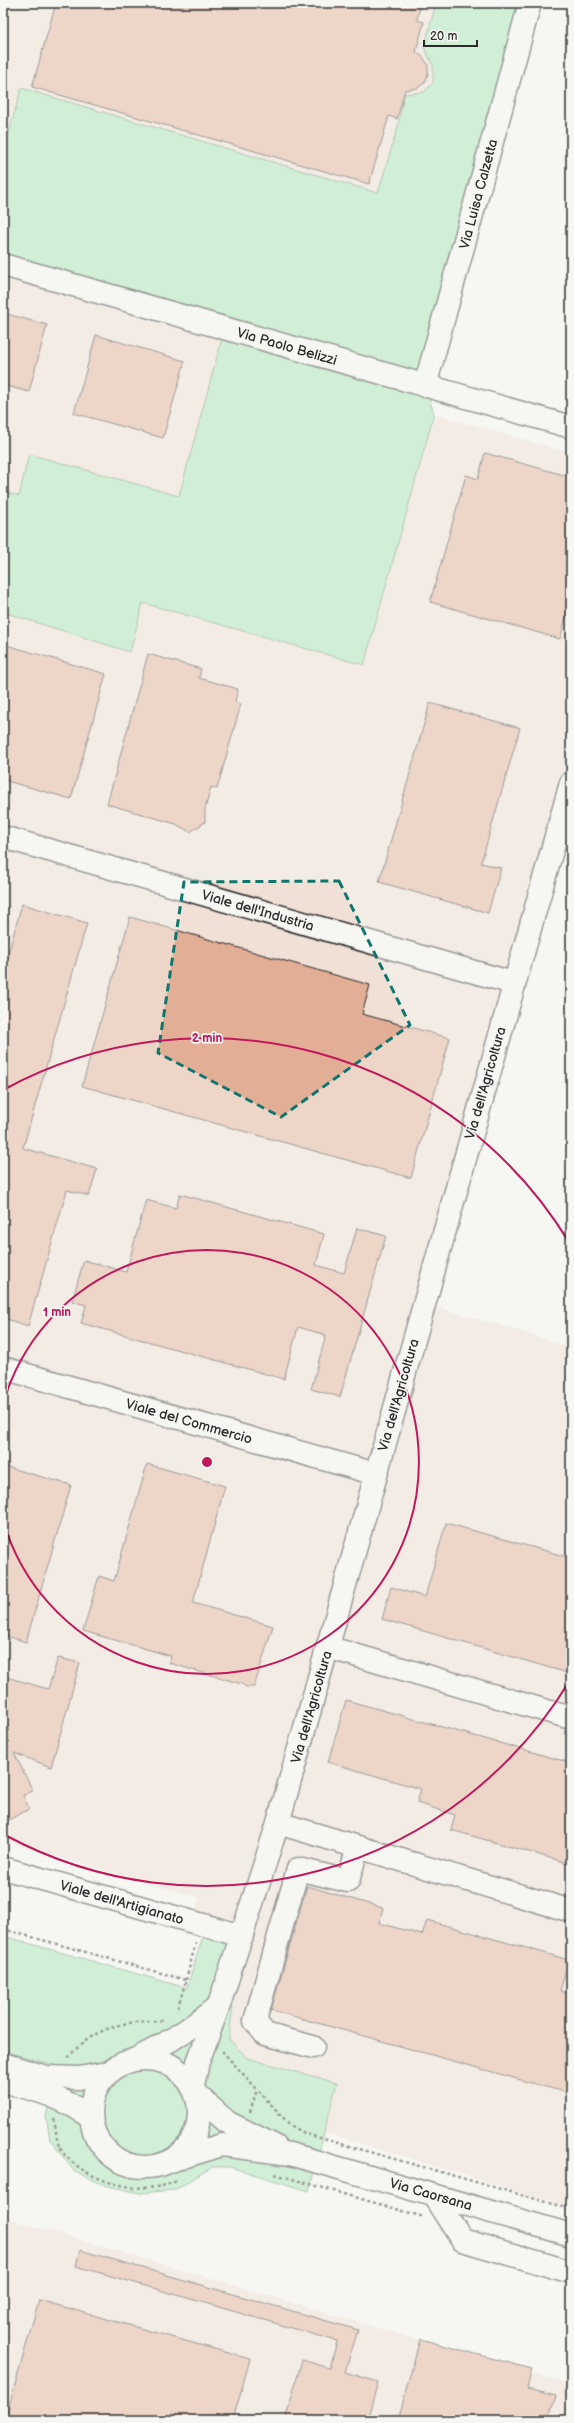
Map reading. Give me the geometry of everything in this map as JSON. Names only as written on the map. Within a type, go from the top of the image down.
[{"type":"street","name":"Via Luisa Calzetta","points":[[425,386],[530,3]]},
{"type":"street","name":"Via Paolo Belizzi","points":[[3,265],[571,427]]},
{"type":"street","name":"Via dell'Agricoltura","points":[[195,2091],[198,2062],[190,2031],[218,2005],[278,1823],[513,983],[571,783]]},
{"type":"street","name":"Viale dell'Industria","points":[[3,837],[513,983]]},
{"type":"street","name":"Viale del Commercio","points":[[3,1368],[376,1474]]},
{"type":"street","points":[[327,1648],[571,1718]]},
{"type":"street","points":[[278,1823],[571,1911]]},
{"type":"street","points":[[313,2047],[265,2034],[255,2021],[298,1869],[348,1881],[358,1847]]},
{"type":"street","name":"Viale dell'Artigianato","points":[[3,1868],[242,1936]]},
{"type":"street","points":[[190,2031],[168,2044],[136,2059],[120,2064],[107,2073],[97,2086],[93,2097],[91,2118],[100,2144],[111,2155],[125,2163],[141,2167],[158,2166],[178,2168],[222,2145],[290,2154]]},
{"type":"street","points":[[136,2059],[153,2059],[169,2063],[183,2073],[195,2091],[227,2122],[290,2154]]},
{"type":"street","points":[[3,2064],[46,2077],[77,2107],[91,2118]]},
{"type":"street","points":[[3,2081],[57,2087],[79,2078],[107,2073]]},
{"type":"street","points":[[178,2168],[187,2147],[196,2132],[200,2114],[195,2091]]},
{"type":"street","name":"Via Caorsana","points":[[290,2154],[571,2235]]},
{"type":"street","points":[[433,2195],[462,2240],[571,2272]]},
{"type":"path","points":[[190,2031],[186,1980],[201,1925]]},
{"type":"path","points":[[3,1929],[186,1980]]},
{"type":"path","points":[[178,2168],[158,2188],[140,2188],[84,2172],[70,2162],[60,2147],[52,2111],[57,2087],[65,2061],[76,2048],[110,2027],[131,2022],[190,2031],[218,2047],[290,2125],[306,2134],[571,2209]]},
{"type":"path","points":[[270,2172],[426,2218]]},
{"type":"highlighted area","points":[[339,881],[410,1025],[281,1117],[158,1053],[184,882]]},
{"type":"shaded area","points":[[3,3],[530,3],[425,385],[434,414],[571,453],[571,788],[426,1304],[514,1329],[571,1348],[571,2208],[323,2132],[337,2083],[247,2058],[229,2039],[241,1935],[205,1929],[196,1910],[199,1898],[3,1841]]},
{"type":"shaded area","points":[[3,2217],[571,2385],[571,2420],[3,2420]]},
{"type":"green space","points":[[436,3],[530,3],[425,385],[434,414],[364,665],[143,603],[130,652],[3,612],[3,492],[19,496],[29,454],[179,496],[224,331],[3,265],[3,156],[21,88],[378,193],[398,126],[404,94],[424,92],[433,83],[433,65],[424,48]]},
{"type":"green space","points":[[205,1929],[241,1935],[229,2039],[247,2058],[337,2083],[309,2191],[230,2167],[212,2167],[175,2190],[140,2193],[104,2185],[74,2171],[50,2140],[46,2116],[58,2066],[3,2051],[3,1936],[187,1988]]},
{"type":"building","points":[[56,3],[421,3],[417,20],[424,22],[416,52],[423,57],[428,65],[428,74],[425,82],[418,88],[405,90],[397,119],[389,116],[369,184],[32,87]]},
{"type":"building","points":[[3,313],[47,325],[29,392],[3,385]]},
{"type":"building","points":[[96,335],[185,361],[163,438],[74,413]]},
{"type":"building","points":[[485,453],[571,477],[571,601],[560,639],[430,602],[466,475],[478,479]]},
{"type":"building","points":[[3,644],[106,674],[71,799],[3,780]]},
{"type":"building","points":[[148,654],[201,669],[199,678],[238,689],[235,702],[241,704],[217,789],[211,787],[205,809],[205,822],[190,832],[176,824],[107,804]]},
{"type":"building","points":[[430,703],[520,728],[481,863],[501,868],[488,913],[379,882]]},
{"type":"building","points":[[22,904],[87,923],[23,1148],[97,1169],[89,1196],[67,1190],[28,1326],[3,1318],[3,972]]},
{"type":"building","points":[[130,917],[370,985],[362,1014],[450,1038],[411,1178],[82,1086]]},
{"type":"building","points":[[180,1194],[324,1234],[316,1265],[344,1273],[357,1228],[386,1236],[340,1397],[311,1389],[326,1335],[298,1327],[284,1379],[81,1323],[86,1305],[72,1301],[84,1260],[126,1272],[146,1200],[176,1208]]},
{"type":"building","points":[[147,1464],[225,1486],[193,1603],[273,1626],[254,1687],[246,1687],[242,1684],[169,1663],[171,1656],[83,1631],[99,1576],[114,1581]]},
{"type":"building","points":[[3,1466],[71,1485],[26,1642],[3,1635]]},
{"type":"building","points":[[446,1523],[571,1558],[571,1674],[382,1619],[391,1587],[425,1597]]},
{"type":"building","points":[[58,1658],[80,1663],[51,1767],[14,1753],[33,1791],[23,1795],[29,1809],[3,1823],[3,1676],[48,1689]]},
{"type":"building","points":[[346,1700],[571,1763],[571,1864],[451,1830],[455,1815],[417,1803],[421,1789],[328,1762]]},
{"type":"building","points":[[307,1886],[383,1908],[379,1923],[422,1935],[427,1920],[569,1960],[560,1991],[571,1994],[571,2094],[271,2010]]},
{"type":"building","points":[[80,2250],[358,2330],[345,2372],[378,2382],[367,2420],[285,2420],[302,2360],[330,2368],[337,2341],[76,2266]]},
{"type":"building","points":[[39,2300],[250,2359],[233,2420],[5,2420]]},
{"type":"building","points":[[420,2339],[532,2369],[527,2389],[556,2396],[548,2420],[398,2420]]}]
